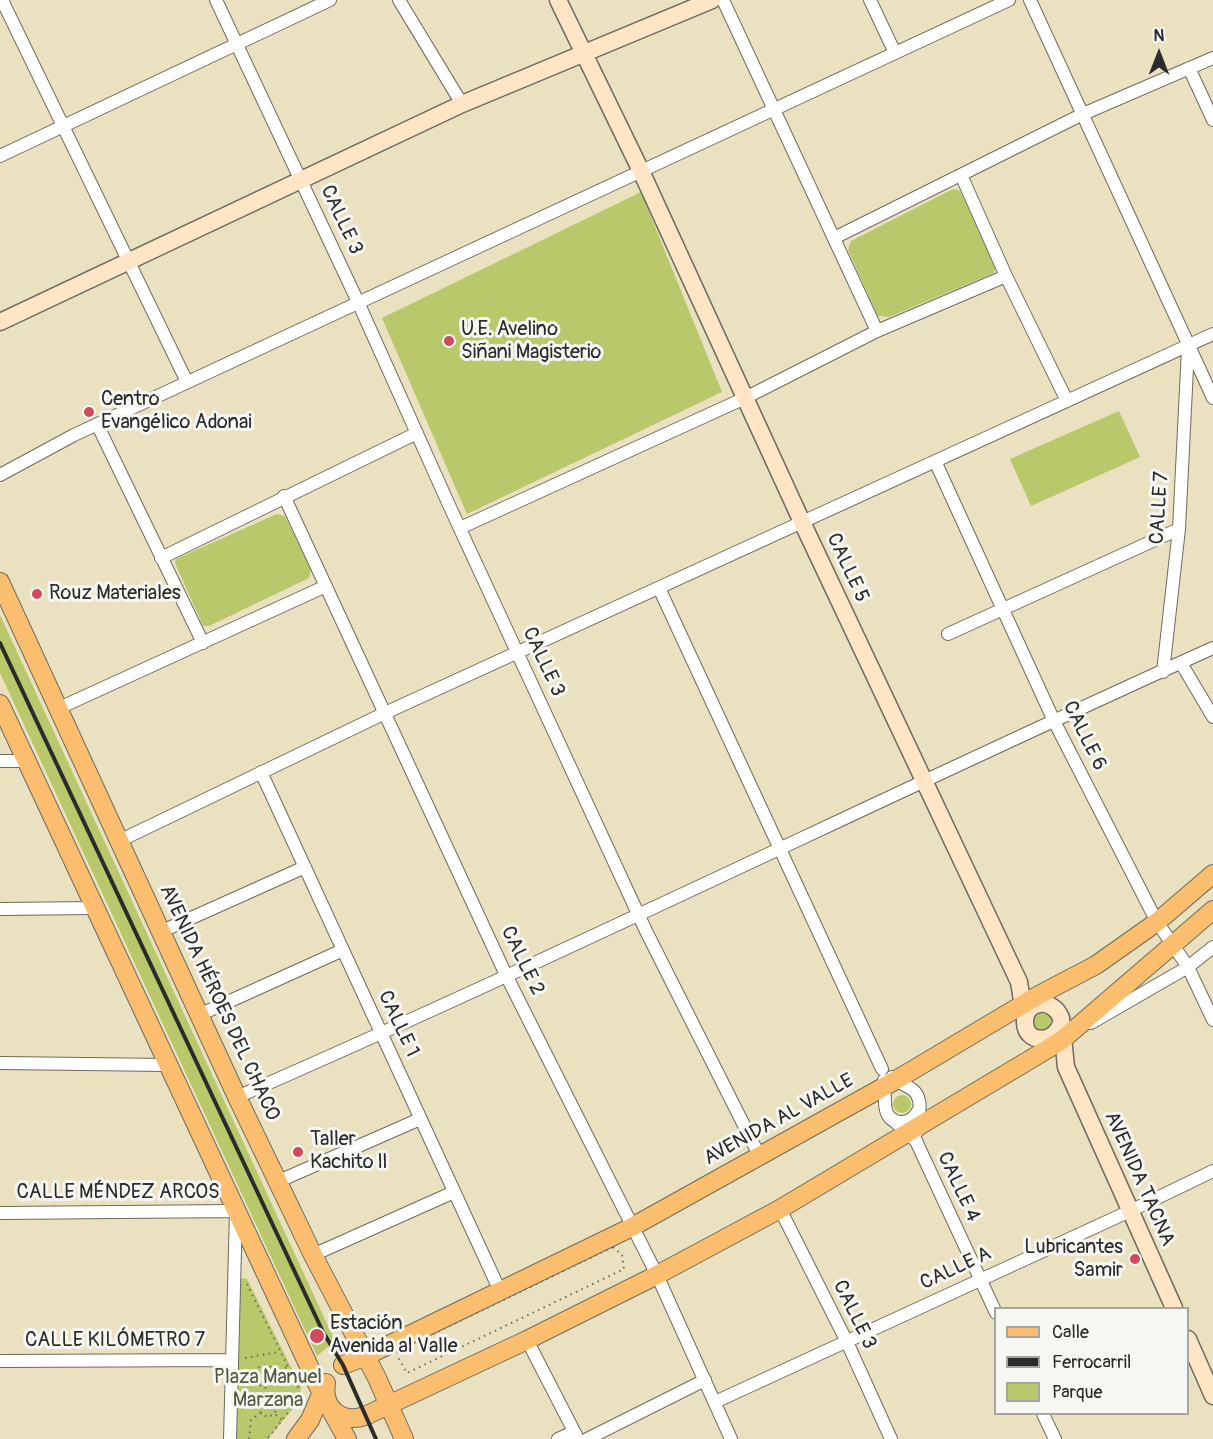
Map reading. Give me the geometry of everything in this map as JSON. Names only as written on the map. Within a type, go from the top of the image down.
[{"type":"main road","name":"CALLE 5","points":[[558,0],[641,171],[802,522],[1032,1012]]},
{"type":"main road","points":[[0,322],[462,104],[712,0]]},
{"type":"main road","name":"AVENIDA HÉROES DEL CHACO","points":[[0,582],[237,1097],[313,1255],[377,1378],[404,1439]]},
{"type":"main road","points":[[0,704],[236,1211],[325,1394],[346,1438],[378,1404],[380,1387],[377,1378],[373,1372],[359,1364],[343,1365],[335,1369],[325,1394],[310,1420],[287,1437]]},
{"type":"main road","name":"AVENIDA AL VALLE","points":[[343,1365],[632,1227],[891,1084],[1032,1012],[1157,922],[1213,874]]},
{"type":"main road","points":[[325,1394],[342,1417],[349,1419],[365,1416],[527,1340],[657,1275],[780,1209],[1046,1050],[1061,1031],[1059,1013],[1051,1005],[1032,1012],[1041,1040],[1047,1039],[1061,1031],[1173,944],[1213,910]]},
{"type":"main road","name":"AVENIDA TACNA","points":[[1032,1012],[1046,1050],[1066,1067]]},
{"type":"main road","name":"AVENIDA TACNA","points":[[1061,1031],[1066,1067],[1174,1307]]},
{"type":"main road","points":[[1189,1341],[1213,1395]]},
{"type":"street","points":[[2,0],[187,382]]},
{"type":"street","name":"CALLE 3","points":[[216,0],[358,302],[459,528],[638,914],[760,1157]]},
{"type":"street","points":[[0,156],[330,0]]},
{"type":"street","points":[[399,0],[462,104]]},
{"type":"street","points":[[723,0],[877,331]]},
{"type":"street","points":[[870,0],[895,53]]},
{"type":"street","points":[[0,475],[97,424],[1009,0]]},
{"type":"street","points":[[1030,0],[1213,398]]},
{"type":"street","points":[[834,238],[1083,114],[1213,57]]},
{"type":"street","points":[[1190,68],[1213,120]]},
{"type":"street","points":[[961,175],[1006,276],[1067,401]]},
{"type":"street","points":[[459,528],[745,398],[877,331],[1006,276]]},
{"type":"street","points":[[119,841],[385,713],[1213,334]]},
{"type":"street","name":"CALLE 7","points":[[1163,672],[1179,530],[1188,345]]},
{"type":"street","points":[[97,424],[203,643]]},
{"type":"street","points":[[161,558],[417,433]]},
{"type":"street","name":"CALLE 6","points":[[935,461],[1054,721],[1157,922],[1188,967],[1213,1020]]},
{"type":"street","name":"CALLE 2","points":[[284,496],[506,975],[657,1275],[731,1439]]},
{"type":"street","points":[[948,634],[1179,530]]},
{"type":"street","points":[[57,709],[326,586]]},
{"type":"street","points":[[659,588],[778,848],[891,1084],[884,1107],[894,1120],[911,1119],[915,1128]]},
{"type":"street","points":[[237,1097],[381,1034],[1213,648]]},
{"type":"street","points":[[1181,663],[1213,717]]},
{"type":"street","points":[[0,761],[25,761]]},
{"type":"street","name":"CALLE 1","points":[[261,772],[500,1291]]},
{"type":"street","points":[[160,932],[305,867]]},
{"type":"street","points":[[0,909],[95,908]]},
{"type":"street","points":[[1061,1031],[1188,967],[1213,947]]},
{"type":"street","points":[[199,1016],[343,950]]},
{"type":"street","points":[[0,1063],[168,1065]]},
{"type":"street","points":[[891,1084],[910,1088],[918,1095],[920,1100],[915,1128]]},
{"type":"street","name":"CALLE 4","points":[[890,1117],[915,1128],[994,1309]]},
{"type":"street","points":[[279,1181],[420,1119]]},
{"type":"street","name":"CALLE A","points":[[715,1402],[1213,1171]]},
{"type":"street","points":[[313,1255],[454,1192]]},
{"type":"street","name":"CALLE 3","points":[[780,1209],[847,1342],[891,1439]]},
{"type":"street","points":[[230,1439],[235,1360],[236,1211]]},
{"type":"street","name":"CALLE MÉNDEZ ARCOS","points":[[0,1213],[236,1211]]},
{"type":"street","points":[[527,1340],[576,1436],[558,1439]]},
{"type":"street","name":"CALLE KILÓMETRO 7","points":[[0,1361],[235,1360]]},
{"type":"street","points":[[587,1439],[705,1380]]},
{"type":"street","points":[[1044,1415],[1055,1439]]},
{"type":"path","points":[[613,1247],[622,1255],[624,1269],[407,1373],[399,1359],[398,1351],[613,1247]]},
{"type":"path","points":[[243,1281],[246,1282],[298,1387],[297,1401],[267,1439]]},
{"type":"path","points":[[235,1360],[279,1351]]},
{"type":"path","points":[[252,1376],[261,1365],[270,1366],[278,1372]]},
{"type":"path","points":[[252,1376],[257,1384],[266,1388],[274,1383],[278,1372],[287,1366]]},
{"type":"path","points":[[239,1379],[252,1376]]},
{"type":"path","points":[[266,1399],[272,1400],[276,1406],[275,1414],[267,1417],[261,1413],[260,1404],[266,1399]]},
{"type":"path","points":[[249,1439],[251,1420],[261,1413]]},
{"type":"path","points":[[275,1414],[282,1420]]},
{"type":"path","points":[[273,1431],[287,1437]]},
{"type":"green space","points":[[956,189],[960,191],[996,266],[994,273],[889,317],[878,316],[848,250],[851,241]]},
{"type":"green space","points":[[641,192],[722,392],[467,514],[382,318]]},
{"type":"green space","points":[[1119,411],[1140,457],[1031,506],[1010,459]]},
{"type":"green space","points":[[277,514],[285,516],[311,570],[309,578],[209,626],[203,626],[175,563],[176,559]]},
{"type":"green space","points":[[0,615],[335,1341],[317,1356],[0,673]]},
{"type":"green space","points":[[1038,1013],[1046,1013],[1051,1018],[1049,1029],[1038,1031],[1033,1026],[1033,1018]]},
{"type":"green space","points":[[898,1095],[906,1095],[911,1100],[909,1111],[898,1113],[893,1108],[893,1100]]},
{"type":"green space","name":"Plaza Manuel Marzana","points":[[242,1278],[247,1279],[301,1387],[299,1401],[268,1439],[236,1439],[240,1282]]},
{"type":"railway","points":[[0,643],[323,1332],[343,1365],[376,1439]]},
{"type":"place","name":"U.E. Avelino Siñani Magisterio","points":[[449,341]]},
{"type":"place","name":"Centro Evangélico Adonai","points":[[89,412]]},
{"type":"place","name":"Rouz Materiales","points":[[37,594]]},
{"type":"place","name":"Taller Kachito ll","points":[[298,1152]]},
{"type":"place","name":"Lubricantes Samir","points":[[1135,1259]]},
{"type":"place","name":"Estación Avenida al Valle","points":[[317,1336]]}]
